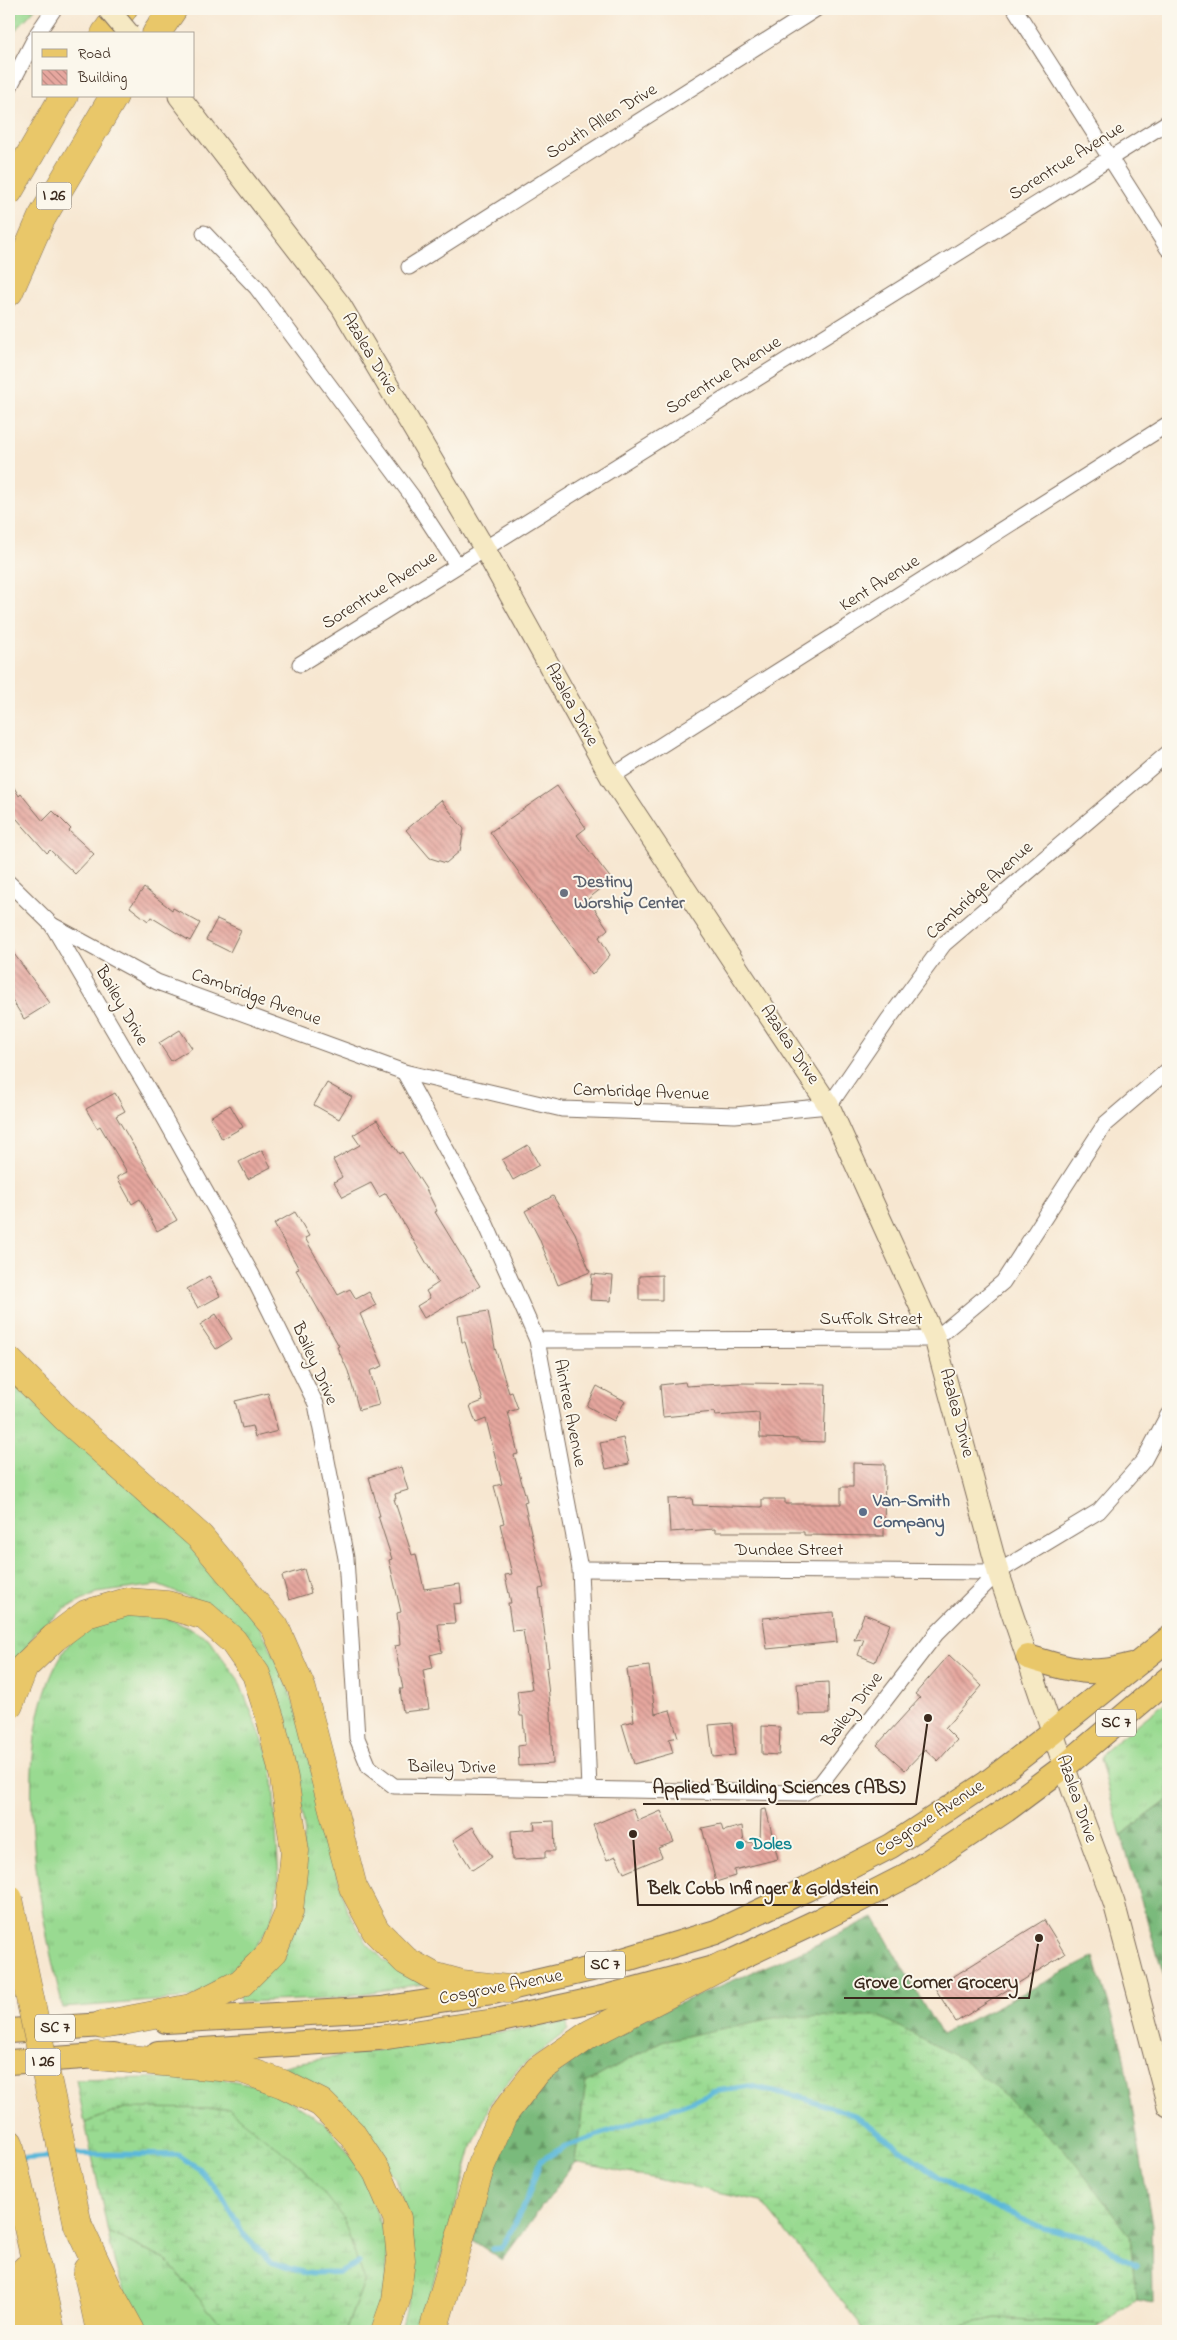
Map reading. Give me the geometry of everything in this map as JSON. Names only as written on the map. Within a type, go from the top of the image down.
[{"type":"highway","points":[[106,32],[123,9]]},
{"type":"highway","points":[[157,32],[173,9]]},
{"type":"highway","name":"I 26","points":[[9,191],[63,98]]},
{"type":"highway","name":"I 26","points":[[9,292],[41,219],[113,98]]},
{"type":"highway","points":[[9,1362],[66,1418],[200,1537],[274,1626],[302,1689],[324,1770],[337,1831],[353,1887],[376,1931],[406,1961],[434,1976],[462,1984],[508,1989]]},
{"type":"highway","points":[[9,1705],[24,1667],[54,1638],[86,1614],[127,1602],[167,1604],[205,1616],[233,1641],[256,1674],[271,1721],[284,1778],[294,1851],[289,1912],[273,1951],[240,1984],[191,2008],[102,2025]]},
{"type":"highway","name":"I 26","points":[[9,1899],[100,2331]]},
{"type":"highway","points":[[433,2331],[480,2165],[503,2115],[520,2092],[538,2070],[590,2034],[724,1965]]},
{"type":"highway","points":[[96,2056],[242,2069],[283,2084],[321,2103],[351,2132],[377,2172],[397,2218],[401,2260],[396,2300],[385,2331]]},
{"type":"highway","points":[[9,2143],[26,2228],[51,2331]]},
{"type":"highway","points":[[78,2224],[130,2331]]},
{"type":"highway","points":[[22,2331],[26,2297],[26,2228]]},
{"type":"main road","name":"Cosgrove Avenue","points":[[9,2031],[381,2008],[508,1989],[600,1967],[716,1932],[807,1889],[891,1846],[987,1782],[1053,1732],[1168,1639]]},
{"type":"main road","points":[[1028,1657],[1074,1670],[1102,1672],[1136,1664]]},
{"type":"main road","name":"Cosgrove Avenue","points":[[9,2062],[379,2038],[496,2022],[602,1998],[724,1965],[820,1920],[908,1875],[1006,1810],[1065,1766],[1168,1679]]},
{"type":"street","points":[[38,32],[54,9]]},
{"type":"street","points":[[108,9],[126,32]]},
{"type":"street","name":"South Allen Drive","points":[[409,267],[816,9]]},
{"type":"street","points":[[1015,9],[1168,249]]},
{"type":"street","points":[[9,88],[32,44]]},
{"type":"street","name":"Azalea Drive","points":[[183,101],[341,306],[484,548],[611,777],[829,1106],[936,1339],[998,1572],[1114,1902],[1168,2106]]},
{"type":"street","name":"Sorentrue Avenue","points":[[300,664],[1168,122]]},
{"type":"street","points":[[204,233],[256,287],[412,496],[457,565]]},
{"type":"street","name":"Kent Avenue","points":[[611,777],[1168,424]]},
{"type":"street","name":"Cambridge Avenue","points":[[9,884],[52,925],[157,982],[404,1072],[562,1109],[735,1115],[829,1106],[944,944],[1168,753]]},
{"type":"street","name":"Bailey Drive","points":[[52,925],[151,1094],[252,1275],[316,1404],[346,1558],[357,1738],[369,1767],[394,1786],[804,1793],[821,1783],[936,1634],[998,1572],[1099,1511],[1144,1460],[1168,1415]]},
{"type":"street","name":"Suffolk Street","points":[[537,1340],[936,1339],[1003,1282],[1105,1124],[1168,1070]]},
{"type":"street","name":"Aintree Avenue","points":[[404,1072],[481,1213],[537,1340],[580,1569],[589,1790]]},
{"type":"street","name":"Dundee Street","points":[[580,1569],[998,1572]]},
{"type":"green space","points":[[9,9],[35,9],[9,37]]},
{"type":"green space","points":[[9,1378],[207,1557],[260,1627],[283,1673],[300,1722],[346,1908],[367,1943],[384,1960],[423,1984],[327,1999],[240,2002],[239,1995],[284,1955],[305,1833],[294,1760],[272,1697],[201,1602],[157,1585],[97,1593],[65,1609],[37,1630],[15,1666],[9,1687]]},
{"type":"green space","points":[[124,1610],[162,1615],[208,1638],[238,1679],[272,1763],[279,1880],[271,1923],[248,1958],[222,1983],[191,1998],[63,2008],[52,1963],[35,1859],[32,1805],[33,1753],[42,1704],[59,1660],[85,1625],[99,1618]]},
{"type":"green space","points":[[1168,1700],[1168,1800],[1121,1835],[1100,1759],[1103,1752]]},
{"type":"green space","points":[[1168,1800],[1168,1989],[1121,1835]]},
{"type":"green space","points":[[874,1917],[941,2035],[1094,1957],[1122,2047],[1152,2225],[1153,2303],[1136,2300],[1130,2236],[783,2017],[662,2041],[586,2083],[575,2162],[502,2260],[472,2240],[502,2137],[532,2091],[593,2040],[807,1949]]},
{"type":"green space","points":[[878,2016],[965,2061],[1065,2150],[1130,2236],[1136,2300],[1100,2324],[996,2318],[932,2331],[866,2331],[761,2201],[575,2162],[586,2083],[662,2041],[779,2017]]},
{"type":"green space","points":[[567,2022],[568,2030],[518,2069],[491,2102],[472,2147],[421,2331],[401,2331],[415,2271],[409,2223],[395,2178],[340,2105],[281,2067],[301,2062]]},
{"type":"green space","points":[[211,2076],[274,2089],[329,2127],[363,2173],[387,2242],[387,2286],[373,2331],[345,2331],[364,2282],[125,2108],[85,2123],[76,2080]]},
{"type":"green space","points":[[125,2108],[229,2109],[303,2168],[343,2218],[364,2282],[345,2331],[231,2331],[224,2328],[166,2260],[108,2232],[85,2123]]},
{"type":"green space","points":[[108,2232],[166,2260],[224,2328],[231,2331],[143,2331],[121,2283],[113,2258]]},
{"type":"green space","points":[[996,2318],[1100,2324],[1094,2331],[932,2331]]},
{"type":"building","points":[[9,779],[19,796],[21,794],[43,821],[53,811],[71,829],[69,831],[94,854],[75,874],[50,850],[47,853],[9,810]]},
{"type":"building","name":"Destiny Worship Center","points":[[557,786],[586,828],[577,835],[612,880],[588,899],[608,929],[599,937],[610,955],[592,975],[490,832]]},
{"type":"building","points":[[441,800],[464,829],[460,851],[446,863],[430,858],[406,830]]},
{"type":"building","points":[[144,888],[172,910],[173,908],[200,923],[190,941],[151,917],[148,921],[130,907]]},
{"type":"building","points":[[217,919],[241,930],[230,952],[206,940]]},
{"type":"building","points":[[9,947],[50,1003],[24,1019],[9,995]]},
{"type":"building","points":[[180,1030],[192,1048],[171,1061],[159,1043]]},
{"type":"building","points":[[327,1083],[352,1097],[339,1119],[314,1105]]},
{"type":"building","points":[[115,1093],[125,1111],[116,1116],[177,1220],[157,1231],[140,1199],[132,1204],[117,1177],[127,1172],[100,1126],[97,1128],[86,1109]]},
{"type":"building","points":[[230,1105],[243,1127],[222,1139],[210,1117]]},
{"type":"building","points":[[377,1120],[399,1154],[402,1152],[426,1189],[437,1211],[435,1212],[480,1286],[424,1318],[417,1306],[430,1298],[426,1291],[438,1283],[386,1193],[379,1197],[371,1183],[343,1197],[334,1182],[342,1177],[333,1160],[360,1145],[353,1135]]},
{"type":"building","points":[[528,1145],[539,1165],[513,1180],[502,1160]]},
{"type":"building","points":[[262,1150],[271,1167],[248,1179],[239,1162]]},
{"type":"building","points":[[553,1196],[575,1233],[590,1272],[558,1285],[539,1238],[525,1211]]},
{"type":"building","points":[[295,1212],[309,1236],[305,1238],[338,1295],[350,1289],[356,1299],[369,1292],[376,1305],[360,1314],[383,1366],[370,1371],[379,1405],[359,1410],[348,1371],[337,1347],[339,1346],[296,1270],[299,1269],[274,1224]]},
{"type":"building","points":[[592,1274],[613,1276],[611,1301],[590,1300]]},
{"type":"building","points":[[662,1275],[662,1300],[639,1300],[639,1276]]},
{"type":"building","points":[[209,1276],[220,1296],[198,1308],[187,1289]]},
{"type":"building","points":[[488,1311],[495,1348],[509,1393],[512,1392],[518,1409],[508,1412],[518,1454],[514,1455],[527,1501],[524,1502],[544,1588],[539,1589],[549,1667],[546,1668],[551,1713],[553,1764],[519,1766],[518,1746],[525,1745],[523,1716],[520,1716],[517,1691],[532,1689],[523,1630],[512,1631],[508,1603],[511,1603],[505,1575],[512,1574],[500,1524],[504,1523],[494,1486],[502,1484],[486,1419],[476,1423],[470,1406],[483,1401],[465,1342],[462,1342],[458,1316]]},
{"type":"building","points":[[216,1314],[232,1339],[216,1349],[200,1325]]},
{"type":"building","points":[[685,1382],[686,1386],[740,1383],[826,1384],[824,1442],[760,1438],[759,1413],[715,1416],[714,1412],[663,1417],[660,1385]]},
{"type":"building","points":[[597,1386],[625,1401],[614,1421],[587,1406]]},
{"type":"building","points":[[268,1393],[278,1431],[255,1437],[252,1426],[242,1428],[235,1401]]},
{"type":"building","points":[[623,1438],[629,1464],[606,1469],[600,1443]]},
{"type":"building","points":[[853,1463],[885,1464],[884,1536],[804,1535],[804,1532],[715,1532],[715,1529],[670,1532],[668,1499],[692,1498],[693,1505],[762,1507],[762,1499],[785,1499],[785,1504],[841,1504],[841,1487],[853,1487]]},
{"type":"building","points":[[401,1467],[408,1490],[395,1494],[396,1499],[394,1499],[412,1555],[416,1554],[424,1589],[460,1584],[462,1603],[453,1604],[455,1623],[438,1624],[442,1652],[430,1655],[433,1668],[423,1670],[429,1709],[403,1712],[400,1689],[403,1689],[395,1646],[400,1645],[397,1613],[401,1612],[389,1560],[392,1559],[378,1516],[380,1516],[369,1477]]},
{"type":"building","points":[[304,1569],[311,1593],[289,1600],[282,1576]]},
{"type":"building","points":[[834,1612],[837,1642],[767,1649],[763,1618]]},
{"type":"building","points":[[864,1614],[890,1624],[875,1662],[858,1655],[864,1639],[854,1640]]},
{"type":"building","points":[[949,1655],[982,1686],[945,1728],[957,1740],[938,1761],[925,1749],[905,1770],[877,1745],[920,1698],[915,1694]]},
{"type":"building","points":[[649,1666],[655,1714],[670,1710],[678,1737],[669,1739],[673,1753],[634,1764],[622,1724],[634,1721],[627,1669]]},
{"type":"building","points":[[828,1682],[829,1714],[799,1715],[797,1684]]},
{"type":"building","points":[[732,1723],[735,1755],[713,1757],[709,1725]]},
{"type":"building","points":[[762,1726],[780,1727],[779,1755],[762,1754]]},
{"type":"building","points":[[633,1808],[638,1821],[661,1811],[674,1842],[658,1848],[662,1857],[624,1873],[616,1856],[607,1860],[593,1825]]},
{"type":"building","name":"Doles","points":[[766,1809],[778,1859],[734,1870],[735,1876],[716,1882],[702,1828],[721,1824],[723,1831],[742,1826],[744,1843],[760,1842],[761,1810]]},
{"type":"building","points":[[554,1821],[555,1851],[545,1851],[545,1858],[512,1860],[511,1831],[535,1829],[534,1822]]},
{"type":"building","points":[[473,1827],[492,1857],[472,1870],[453,1840]]},
{"type":"building","points":[[1044,1920],[1065,1954],[956,2022],[935,1988]]},
{"type":"waterway","points":[[492,2249],[502,2248],[527,2199],[540,2161],[564,2147],[694,2101],[712,2092],[749,2086],[801,2097],[854,2115],[954,2188],[1043,2228],[1098,2240],[1119,2256],[1137,2265]]},
{"type":"waterway","points":[[71,2154],[178,2155],[198,2168],[221,2194],[244,2235],[270,2262],[305,2273],[340,2272],[359,2262]]},
{"type":"waterway","points":[[19,2159],[57,2156]]},
{"type":"place","name":"Destiny Worship Center","points":[[564,893]]},
{"type":"place","name":"Van-Smith Company","points":[[863,1512]]},
{"type":"place","name":"Applied Building Sciences (ABS)","points":[[928,1718]]},
{"type":"place","name":"Belk Cobb Infinger & Goldstein","points":[[633,1834]]},
{"type":"place","name":"Doles","points":[[740,1845]]},
{"type":"place","name":"Grove Corner Grocery","points":[[1039,1938]]}]
